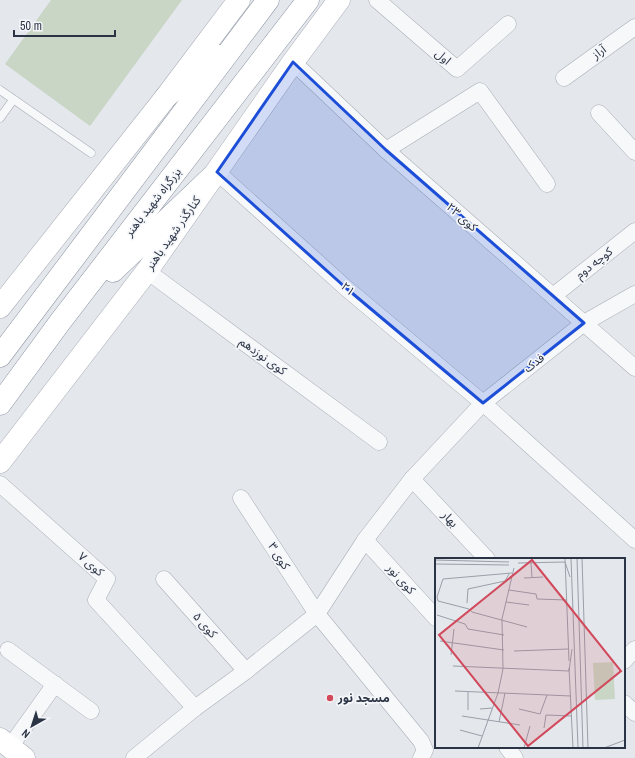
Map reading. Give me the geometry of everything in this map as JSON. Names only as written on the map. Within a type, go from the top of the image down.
[{"type":"main road","points":[[0,307],[166,97],[239,0]]},
{"type":"main road","points":[[23,373],[0,356],[268,0]]},
{"type":"main road","name":"بزرگراه شهید باهنر","points":[[0,404],[60,322],[308,0]]},
{"type":"main road","name":"کنارگذر شهید باهنر","points":[[0,462],[147,271],[293,62],[339,0]]},
{"type":"main road","points":[[166,97],[245,30]]},
{"type":"main road","points":[[60,322],[217,172]]},
{"type":"street","name":"اول","points":[[377,0],[456,69],[508,24]]},
{"type":"street","name":"آراز","points":[[564,78],[635,27]]},
{"type":"street","name":"کوی ۲۳","points":[[293,62],[386,150],[635,368]]},
{"type":"street","points":[[386,150],[480,91],[547,184]]},
{"type":"street","points":[[599,113],[635,152]]},
{"type":"street","name":"۲۱","points":[[217,172],[346,288],[483,403],[635,540]]},
{"type":"street","name":"کوچه دوم","points":[[553,296],[635,231]]},
{"type":"street","name":"کوی نوزدهم","points":[[147,271],[379,442]]},
{"type":"street","name":"فدک","points":[[483,403],[584,323],[635,294]]},
{"type":"street","points":[[134,758],[195,708],[246,671],[317,614],[365,540],[412,479],[483,403]]},
{"type":"street","name":"بهار","points":[[412,479],[486,558]]},
{"type":"street","name":"کوی ۷","points":[[0,484],[107,578],[96,600],[195,708]]},
{"type":"street","name":"کوی ۳","points":[[242,498],[317,614],[421,741],[425,750],[421,758]]},
{"type":"street","name":"کوی نور","points":[[365,540],[435,617]]},
{"type":"street","name":"کوی ۵","points":[[164,579],[246,671]]},
{"type":"street","points":[[625,660],[635,649]]},
{"type":"street","points":[[8,650],[91,711]]},
{"type":"street","points":[[11,748],[55,684]]},
{"type":"street","points":[[625,704],[635,713]]},
{"type":"street","points":[[508,748],[515,758]]},
{"type":"lane","points":[[0,90],[91,153]]},
{"type":"lane","points":[[0,118],[13,100]]},
{"type":"highlighted area","points":[[293,62],[386,150],[584,323],[483,403],[346,288],[217,172]]},
{"type":"green space","points":[[51,0],[182,0],[90,126],[5,64]]},
{"type":"place","name":"مسجد نور","points":[[330,698]]}]
